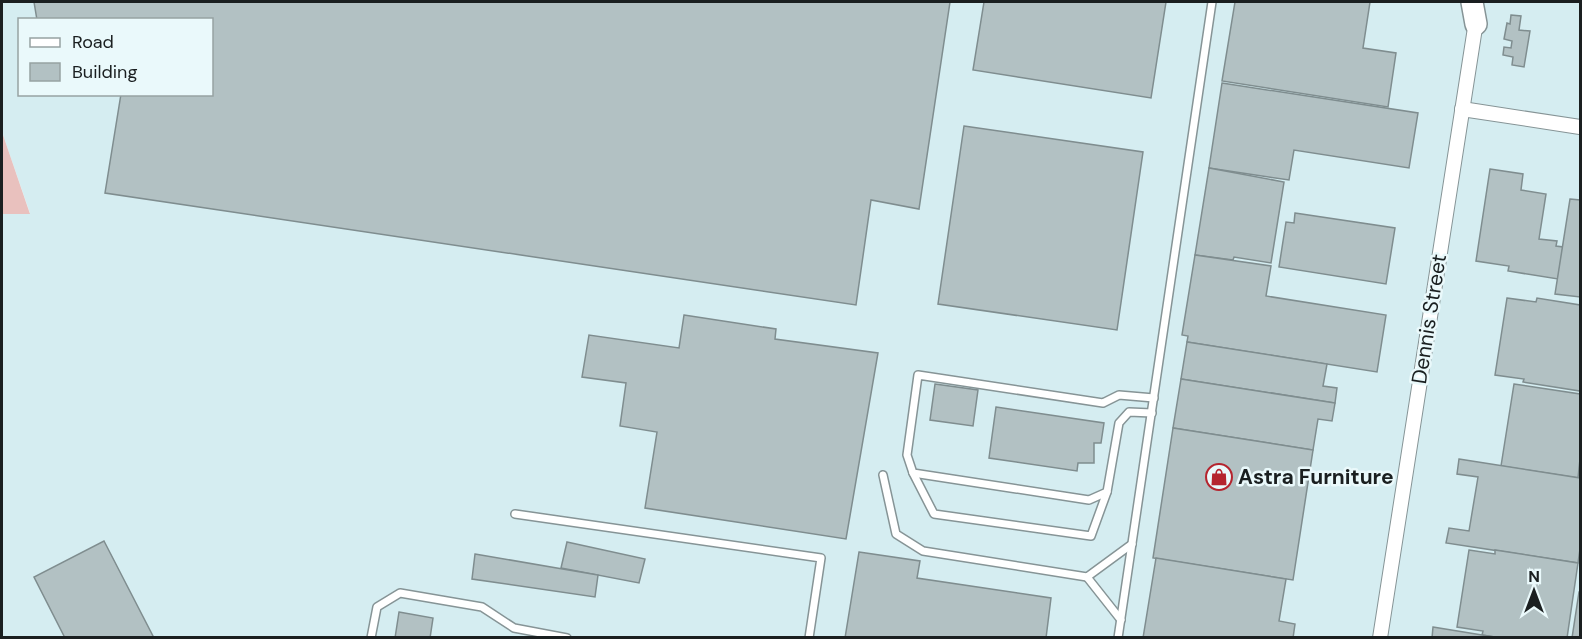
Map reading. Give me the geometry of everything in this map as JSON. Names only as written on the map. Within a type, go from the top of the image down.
[{"type":"main road","points":[[1473,2],[1476,24]]},
{"type":"street","name":"Dennis Street","points":[[1380,638],[1479,2]]},
{"type":"street","points":[[1462,109],[1581,127]]},
{"type":"lane","points":[[1118,638],[1212,2]]},
{"type":"lane","points":[[1152,413],[1129,412],[1119,423],[1107,492],[1091,536],[934,514],[906,455],[918,375],[1103,403],[1119,394],[1154,398]]},
{"type":"lane","points":[[913,473],[1089,500],[1107,492]]},
{"type":"lane","points":[[883,475],[896,534],[923,551],[1087,577],[1121,620]]},
{"type":"lane","points":[[515,514],[821,558],[809,638]]},
{"type":"lane","points":[[1087,577],[1132,544]]},
{"type":"lane","points":[[371,638],[377,607],[400,593],[482,608],[514,628],[567,638]]},
{"type":"shaded area","points":[[2,2],[1580,2],[1580,637],[2,637],[2,214],[30,213],[2,132]]},
{"type":"shaded area","points":[[2,132],[30,214],[2,214]]},
{"type":"building","points":[[34,2],[950,2],[919,209],[871,200],[856,305],[105,193],[121,96],[213,96],[213,18],[37,18]]},
{"type":"building","points":[[984,2],[1166,2],[1151,98],[973,70]]},
{"type":"building","points":[[1235,2],[1370,2],[1363,48],[1396,53],[1388,107],[1222,81]]},
{"type":"building","points":[[1511,15],[1521,16],[1519,30],[1530,31],[1524,67],[1512,65],[1513,57],[1503,55],[1504,47],[1511,48],[1512,41],[1504,39]]},
{"type":"building","points":[[1222,83],[1418,113],[1409,168],[1294,150],[1289,180],[1209,168]]},
{"type":"building","points":[[964,126],[1143,152],[1117,330],[938,304]]},
{"type":"building","points":[[1209,168],[1284,182],[1271,263],[1234,257],[1233,260],[1195,255]]},
{"type":"building","points":[[1490,169],[1523,174],[1521,190],[1546,194],[1539,239],[1557,241],[1556,246],[1563,247],[1558,279],[1508,271],[1509,266],[1476,261]]},
{"type":"building","points":[[1570,199],[1580,200],[1580,297],[1555,294]]},
{"type":"building","points":[[1295,213],[1395,228],[1386,284],[1279,267],[1286,222],[1294,223]]},
{"type":"building","points":[[1195,255],[1271,266],[1266,296],[1386,315],[1377,372],[1187,342],[1188,336],[1182,335]]},
{"type":"building","points":[[1507,298],[1536,302],[1537,298],[1580,305],[1580,391],[1495,375]]},
{"type":"building","points":[[684,315],[776,329],[775,339],[878,353],[846,539],[645,508],[657,432],[620,426],[626,383],[582,377],[589,335],[679,348]]},
{"type":"building","points":[[1187,342],[1327,364],[1323,386],[1337,388],[1335,403],[1181,379]]},
{"type":"building","points":[[1181,379],[1335,403],[1332,421],[1318,419],[1313,450],[1173,428]]},
{"type":"building","points":[[935,384],[978,390],[973,426],[930,420]]},
{"type":"building","points":[[1514,384],[1580,394],[1578,478],[1501,466]]},
{"type":"building","points":[[996,407],[1104,423],[1101,443],[1094,443],[1094,463],[1078,463],[1077,471],[989,458]]},
{"type":"building","points":[[1173,428],[1313,450],[1293,580],[1153,558]]},
{"type":"building","points":[[1459,459],[1580,478],[1578,563],[1446,543],[1449,528],[1469,531],[1478,477],[1457,474]]},
{"type":"building","points":[[104,541],[154,638],[65,638],[34,577]]},
{"type":"building","points":[[567,542],[645,559],[639,583],[561,568]]},
{"type":"building","points":[[1469,550],[1495,554],[1495,550],[1578,563],[1567,638],[1501,638],[1482,635],[1483,631],[1457,627]]},
{"type":"building","points":[[859,552],[920,561],[917,578],[1051,598],[1046,638],[845,638]]},
{"type":"building","points":[[475,554],[598,575],[595,597],[472,579]]},
{"type":"building","points":[[1156,558],[1286,579],[1279,621],[1295,624],[1293,638],[1143,638]]},
{"type":"building","points":[[1579,592],[1580,638],[1572,638]]},
{"type":"building","points":[[399,612],[433,618],[430,638],[395,638]]},
{"type":"building","points":[[1433,627],[1482,635],[1501,638],[1432,638]]},
{"type":"place","name":"Astra Furniture","points":[[1219,477]]}]
